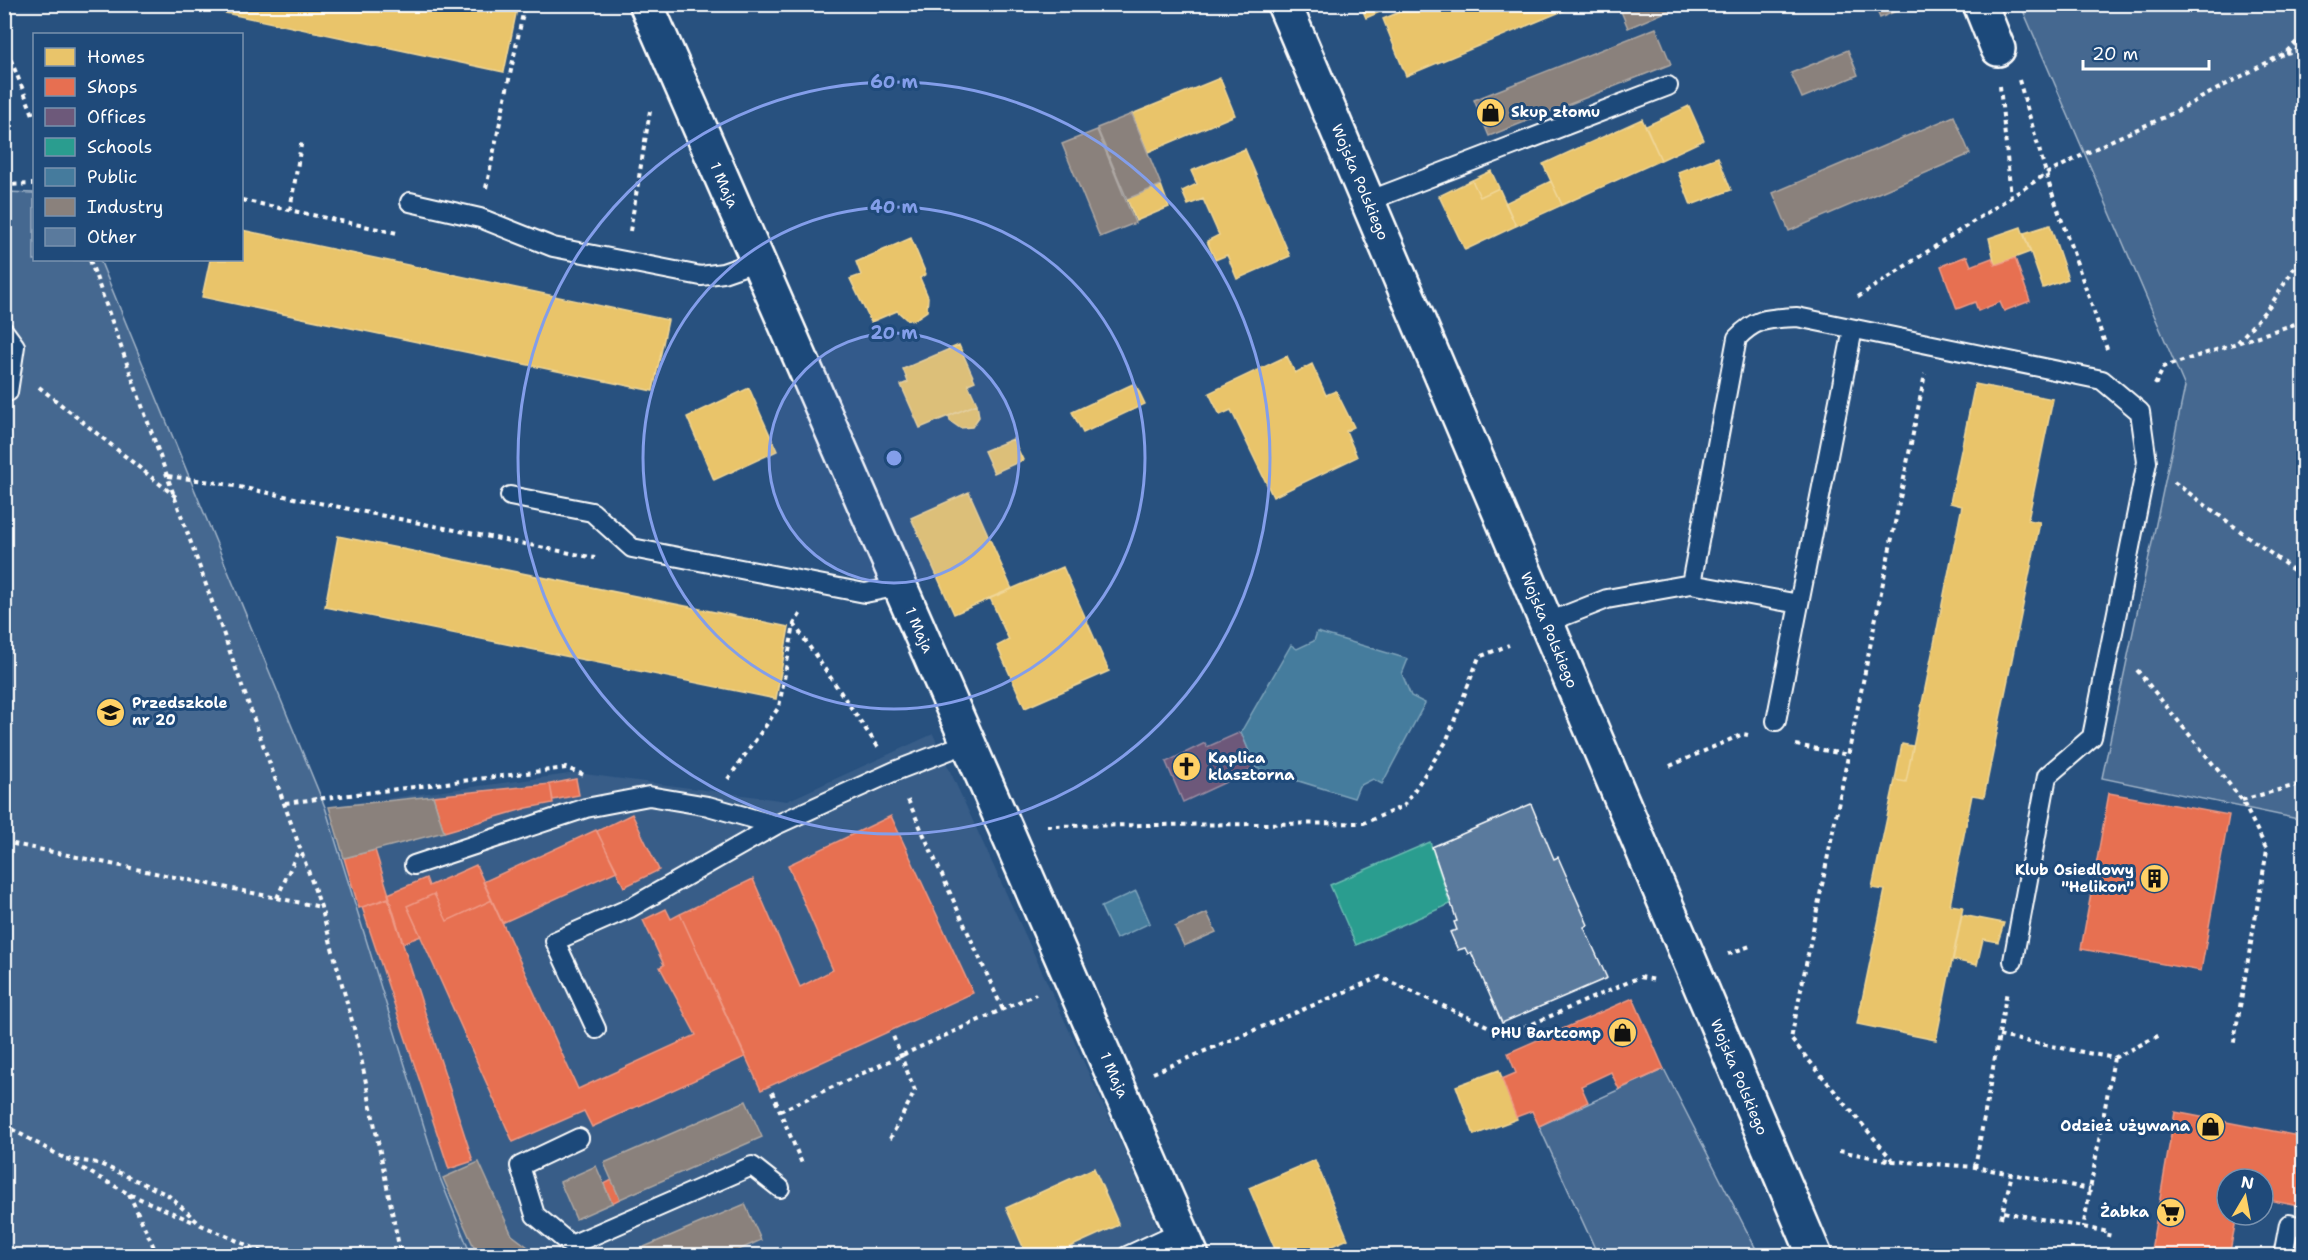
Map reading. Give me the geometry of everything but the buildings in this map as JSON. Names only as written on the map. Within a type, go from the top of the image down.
[{"type":"street","name":"1 Maja","points":[[646,4],[1187,1243]]},
{"type":"street","name":"Wojska Polskiego","points":[[1284,4],[1815,1256]]},
{"type":"street","points":[[1980,4],[1998,49]]},
{"type":"lane","points":[[1368,201],[1668,86]]},
{"type":"lane","points":[[410,202],[480,218],[553,248],[701,276],[723,273],[758,261]]},
{"type":"lane","points":[[1691,584],[1737,338],[1749,326],[1762,319],[1797,317],[2102,380],[2140,412],[2147,462],[2092,737],[2047,776],[2013,961]]},
{"type":"lane","points":[[1776,721],[1853,329]]},
{"type":"lane","points":[[4,332],[15,346],[14,367],[8,392]]},
{"type":"lane","points":[[510,496],[592,512],[633,548],[865,593],[900,586]]},
{"type":"lane","points":[[1546,623],[1607,599],[1691,584],[1799,604]]},
{"type":"lane","points":[[596,1029],[555,942],[640,902],[776,825],[895,771],[968,743]]},
{"type":"lane","points":[[414,865],[586,808],[648,796],[708,806],[776,825]]},
{"type":"lane","points":[[579,1138],[520,1166],[535,1215],[571,1245],[753,1166],[780,1188]]},
{"type":"lane","points":[[2283,1256],[2289,1224],[2304,1227]]},
{"type":"lane","points":[[1127,1256],[1187,1243]]},
{"type":"path","points":[[480,218],[525,4]]},
{"type":"path","points":[[2285,53],[2304,35]]},
{"type":"path","points":[[4,43],[33,115]]},
{"type":"path","points":[[1831,324],[1855,299],[2046,174],[2108,142],[2167,116],[2285,53],[2304,48]]},
{"type":"path","points":[[1998,49],[2012,56],[2046,174],[2107,350],[2102,380]]},
{"type":"path","points":[[1998,49],[2011,197]]},
{"type":"path","points":[[625,262],[654,88],[673,68]]},
{"type":"path","points":[[290,210],[302,139]]},
{"type":"path","points":[[4,185],[33,184]]},
{"type":"path","points":[[243,200],[404,234],[410,202]]},
{"type":"path","points":[[2238,342],[2272,303],[2304,253]]},
{"type":"path","points":[[90,261],[321,907],[358,1043],[401,1256]]},
{"type":"path","points":[[2140,412],[2164,367],[2304,321]]},
{"type":"path","points":[[1893,1161],[1791,1039],[1931,344]]},
{"type":"path","points":[[14,367],[176,498]]},
{"type":"path","points":[[2147,462],[2304,578]]},
{"type":"path","points":[[168,476],[219,483],[613,562],[633,548]]},
{"type":"path","points":[[708,806],[779,707],[794,624],[895,771]]},
{"type":"path","points":[[2112,639],[2242,800],[2267,850],[2233,1047]]},
{"type":"path","points":[[1008,833],[1045,826],[1364,823],[1404,806],[1446,742],[1479,657],[1509,645]]},
{"type":"path","points":[[285,803],[566,768],[648,796]]},
{"type":"path","points":[[2242,800],[2304,783]]},
{"type":"path","points":[[911,807],[1003,1010]]},
{"type":"path","points":[[4,843],[321,907]]},
{"type":"path","points":[[277,898],[300,846]]},
{"type":"path","points":[[1120,1089],[1380,977],[1507,1035],[1640,977]]},
{"type":"path","points":[[780,1111],[1071,978]]},
{"type":"path","points":[[1975,1167],[2003,1013]]},
{"type":"path","points":[[1999,1036],[2114,1058],[2162,1034]]},
{"type":"path","points":[[890,1138],[915,1091],[893,1036]]},
{"type":"path","points":[[2083,1228],[2114,1058]]},
{"type":"path","points":[[772,1092],[807,1176]]},
{"type":"path","points":[[4,1125],[129,1194],[272,1256]]},
{"type":"path","points":[[1839,1151],[1893,1161],[1975,1167],[2090,1189]]},
{"type":"path","points":[[66,1159],[98,1163],[168,1195],[201,1225]]},
{"type":"path","points":[[2001,1218],[2012,1174]]},
{"type":"path","points":[[129,1194],[158,1256]]},
{"type":"path","points":[[2004,1212],[2109,1232],[2108,1237]]},
{"type":"shaded area","points":[[2029,5],[2303,5],[2303,820],[2102,778],[2185,387],[2022,8]]},
{"type":"shaded area","points":[[4,192],[33,193],[33,261],[100,261],[325,807],[440,1178],[471,1255],[5,1255]]},
{"type":"shaded area","points":[[933,734],[1153,1213],[1163,1255],[471,1255],[440,1178],[325,807],[577,773],[787,801]]},
{"type":"shaded area","points":[[1664,1069],[1759,1255],[1598,1255],[1539,1126]]},
{"type":"place","name":"Skup złomu","points":[[1490,112]]},
{"type":"place","name":"Przedszkole nr 20","points":[[111,712]]},
{"type":"place","name":"Kaplica klasztorna","points":[[1187,767]]},
{"type":"place","name":"Klub Osiedlowy \"Helikon\"","points":[[2155,879]]},
{"type":"place","name":"PHU Bartcomp","points":[[1622,1033]]},
{"type":"place","name":"Odzież używana","points":[[2211,1126]]},
{"type":"place","name":"Żabka","points":[[2170,1212]]}]
